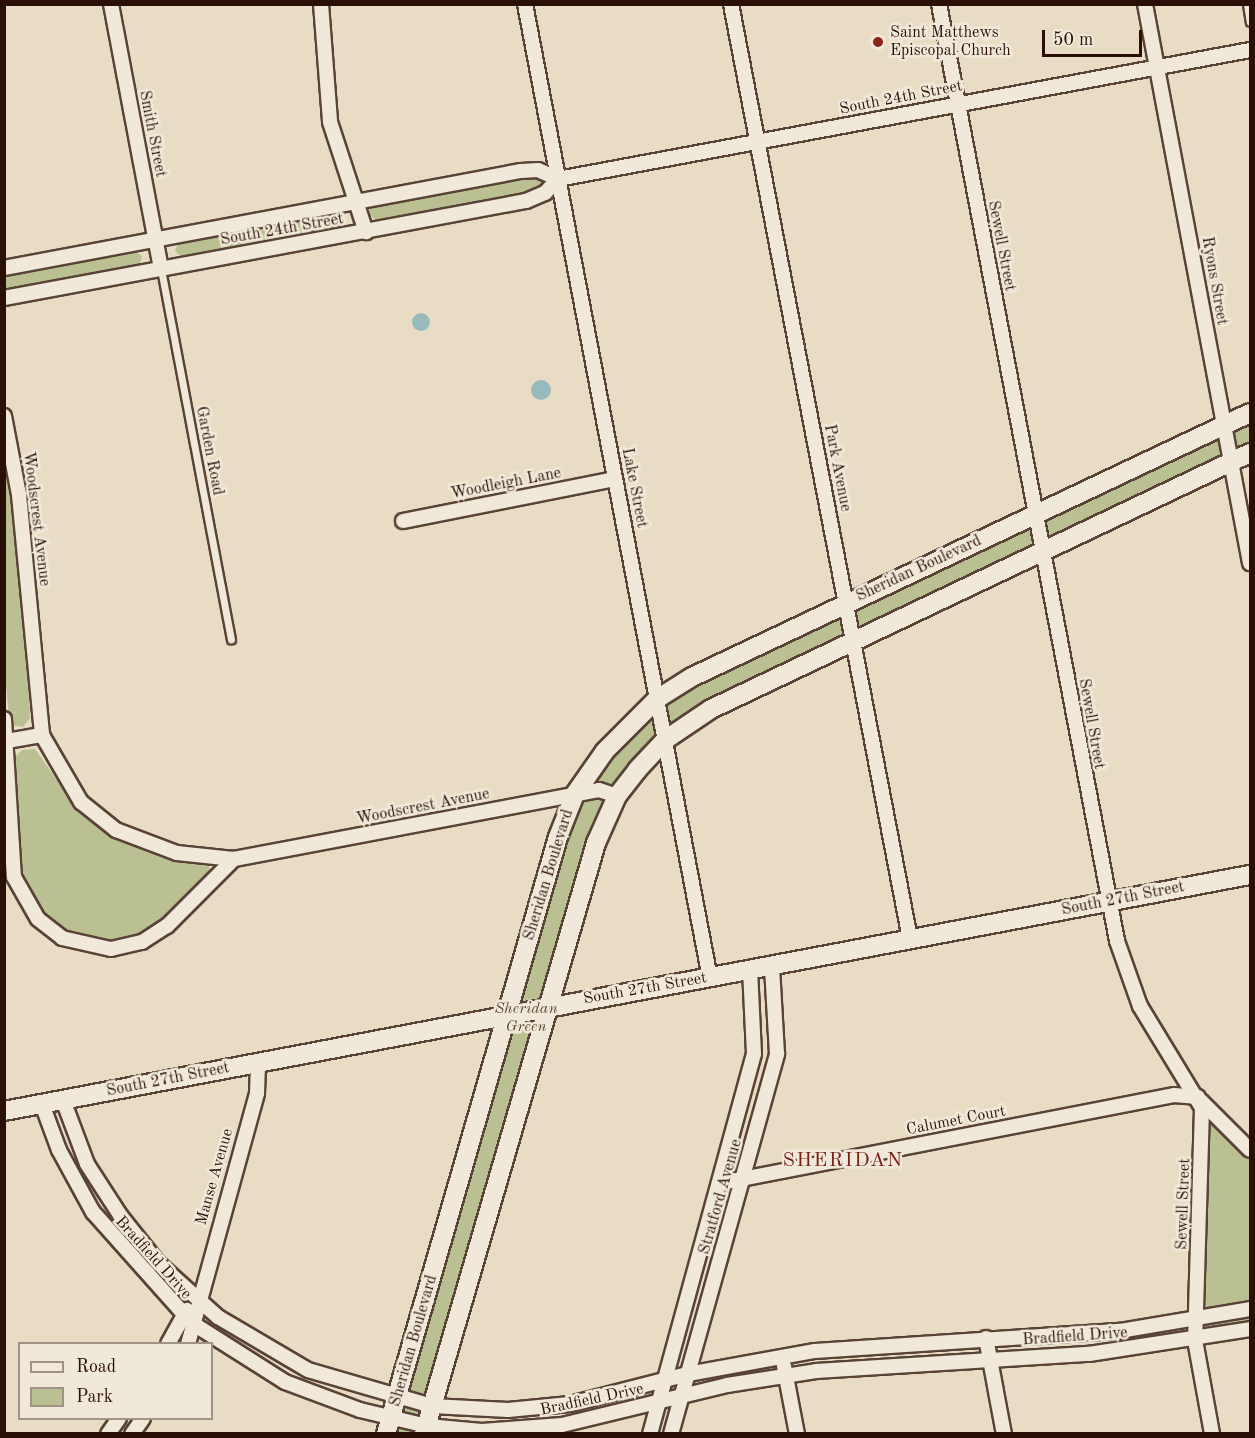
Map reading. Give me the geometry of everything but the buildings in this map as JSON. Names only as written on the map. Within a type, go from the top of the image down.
[{"type":"main road","name":"Sheridan Boulevard","points":[[389,1426],[507,1015],[575,794],[605,751],[657,699],[845,604],[1251,412]]},
{"type":"main road","points":[[425,1430],[596,843],[617,796],[665,740],[711,709],[1251,453]]},
{"type":"main road","name":"South 27th Street","points":[[4,1111],[1251,875]]},
{"type":"street","name":"Smith Street","points":[[111,4],[161,269]]},
{"type":"street","points":[[321,4],[330,122],[366,232]]},
{"type":"street","name":"Lake Street","points":[[525,4],[710,978]]},
{"type":"street","name":"Park Avenue","points":[[731,4],[910,939]]},
{"type":"street","name":"Sewell Street","points":[[939,4],[1109,902],[1140,1006],[1197,1097],[1203,1117],[1195,1340],[1212,1434]]},
{"type":"street","name":"Ryons Street","points":[[1145,4],[1251,563]]},
{"type":"street","name":"South 24th Street","points":[[4,268],[521,171],[538,170],[558,179],[1251,50]]},
{"type":"street","name":"South 24th Street","points":[[4,298],[526,201],[545,193],[558,179]]},
{"type":"street","name":"Woodscrest Avenue","points":[[4,416],[19,495],[42,735],[96,817],[158,848],[234,859],[599,790],[617,796]]},
{"type":"street","name":"Woodleigh Lane","points":[[403,521],[615,479]]},
{"type":"street","points":[[4,719],[14,877],[38,919],[62,938],[111,949],[142,942],[167,926],[234,859]]},
{"type":"street","points":[[7,741],[42,735]]},
{"type":"street","name":"Stratford Avenue","points":[[671,1434],[777,1054],[772,966]]},
{"type":"street","name":"Stratford Avenue","points":[[650,1434],[721,1182],[754,1054],[750,970]]},
{"type":"street","name":"Manse Avenue","points":[[170,1342],[187,1319],[196,1299],[257,1094],[258,1063]]},
{"type":"street","name":"Calumet Court","points":[[721,1182],[742,1180],[1174,1095],[1197,1097]]},
{"type":"street","points":[[1197,1097],[1251,1150]]},
{"type":"street","name":"Bradfield Drive","points":[[63,1100],[87,1164],[120,1215],[196,1299],[308,1370],[397,1398],[432,1406],[543,1407],[688,1374],[782,1356],[1195,1321],[1251,1309]]},
{"type":"street","name":"Bradfield Drive","points":[[42,1104],[59,1150],[93,1212],[187,1319],[285,1382],[389,1426],[425,1430],[534,1429],[786,1375],[990,1359],[1089,1354],[1195,1340],[1251,1329]]},
{"type":"street","name":"Manse Avenue","points":[[187,1319],[188,1342]]},
{"type":"street","points":[[986,1338],[1004,1434]]},
{"type":"street","points":[[782,1356],[797,1434]]},
{"type":"street","points":[[108,1434],[118,1420]]},
{"type":"street","points":[[132,1434],[142,1420]]},
{"type":"lane","points":[[1247,4],[1251,22]]},
{"type":"lane","name":"Garden Road","points":[[161,269],[231,639]]},
{"type":"green space","points":[[532,174],[542,181],[535,192],[380,222],[369,215],[370,206]]},
{"type":"green space","points":[[334,212],[343,222],[337,229],[183,258],[175,251],[179,241]]},
{"type":"green space","points":[[132,249],[142,256],[139,266],[5,292],[5,273]]},
{"type":"green space","name":"Sheridan Green","points":[[1250,413],[1250,453],[712,709],[617,796],[424,1433],[386,1434],[567,814],[657,699]]},
{"type":"green space","points":[[4,432],[27,648],[30,718],[23,727],[12,725],[9,717],[5,673]]},
{"type":"green space","points":[[35,749],[74,804],[107,831],[209,864],[210,872],[167,920],[146,934],[107,943],[64,935],[43,918],[20,880],[12,760],[22,750]]},
{"type":"green space","points":[[1202,1108],[1250,1150],[1250,1309],[1195,1321]]},
{"type":"green space","points":[[1250,1314],[1250,1322],[1207,1327],[1208,1322]]},
{"type":"water","points":[[421,313],[427,316],[430,322],[427,328],[421,331],[415,328],[412,322],[415,316]]},
{"type":"water","points":[[541,380],[548,383],[551,390],[548,397],[541,400],[534,397],[531,390],[534,383]]},
{"type":"place","name":"Saint Matthews Episcopal Church","points":[[878,42]]},
{"type":"district","name":"SHERIDAN","points":[[843,1161]]}]
